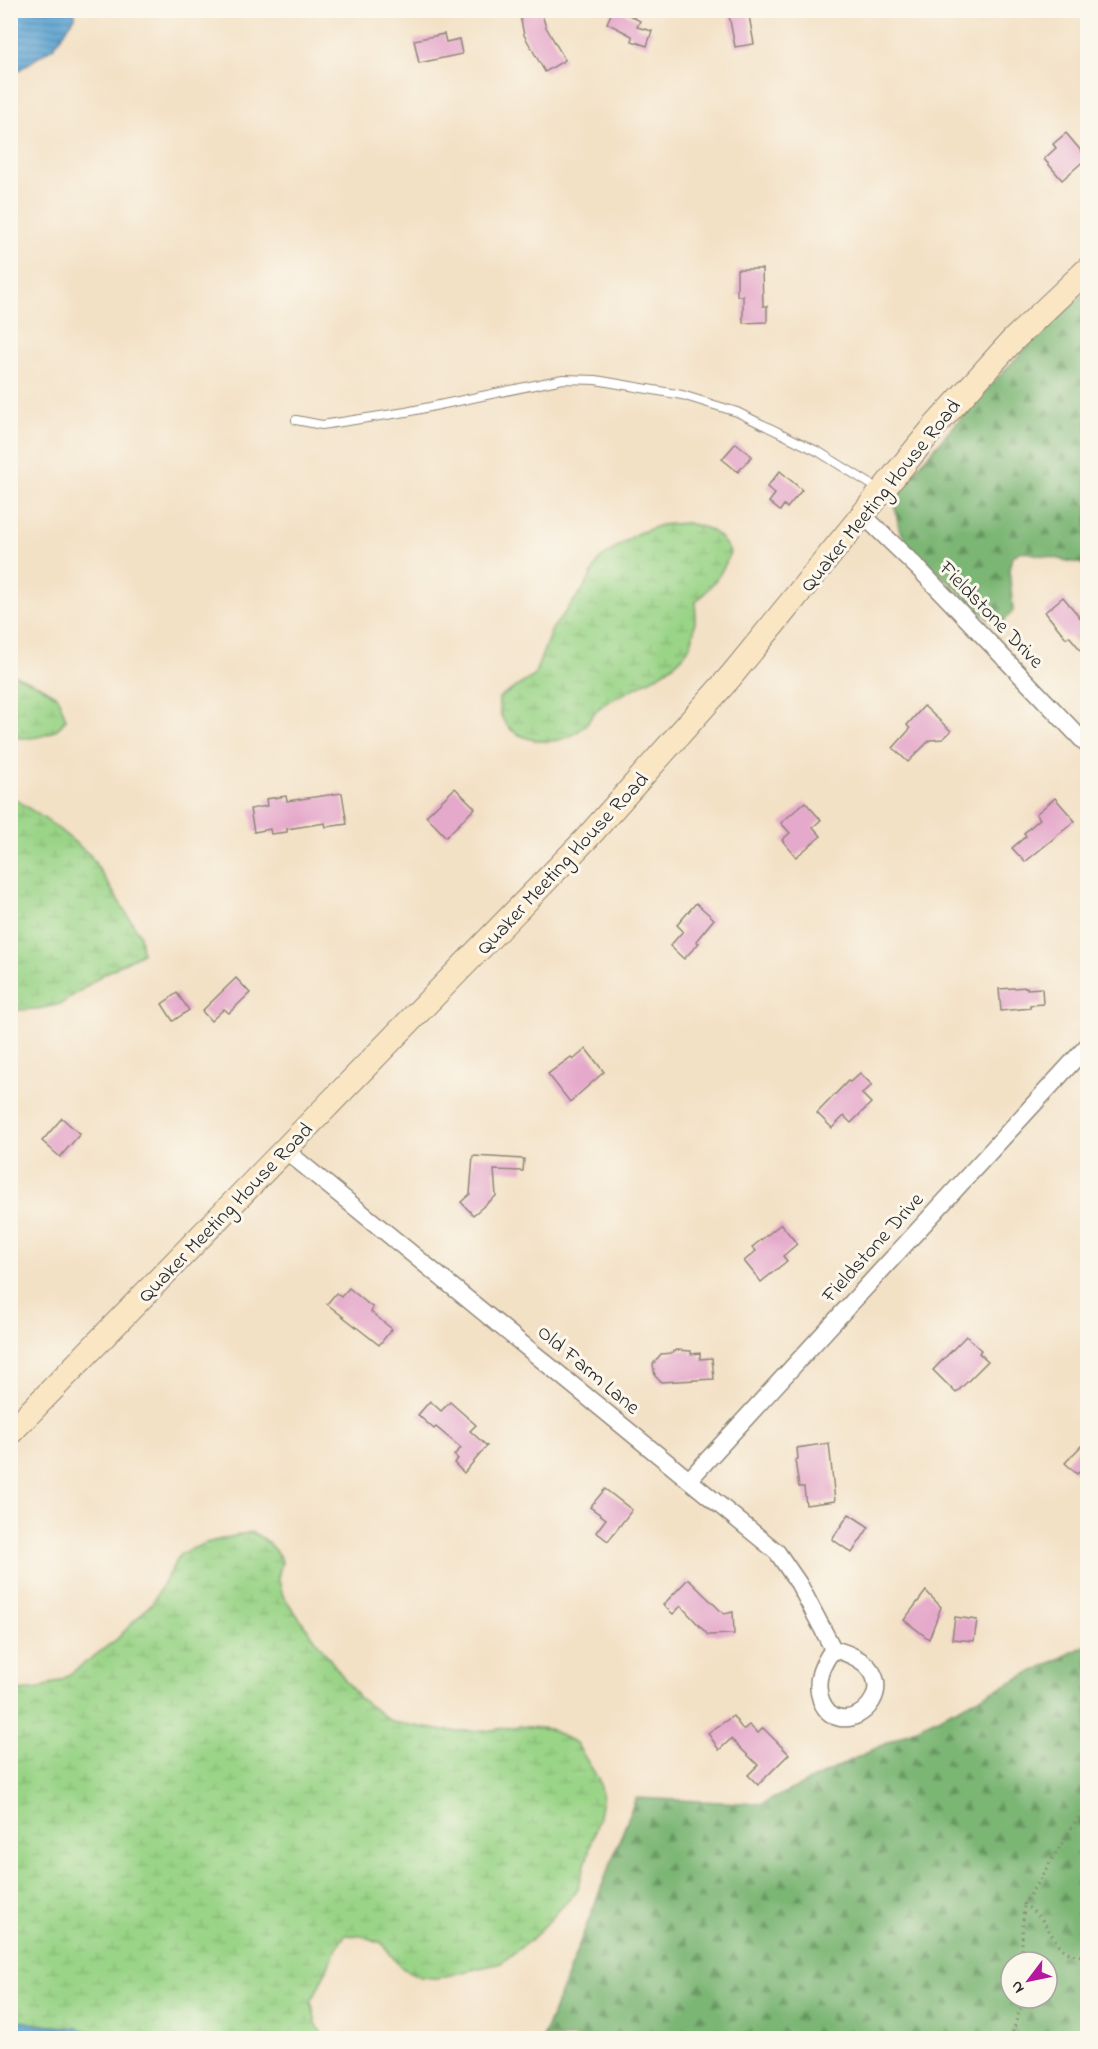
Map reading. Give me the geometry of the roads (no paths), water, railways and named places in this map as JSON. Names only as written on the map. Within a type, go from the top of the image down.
[{"type":"main road","name":"Quaker Meeting House Road","points":[[10,1433],[526,903],[632,789],[731,676],[935,426],[1020,333],[1088,269]]},
{"type":"street","name":"Fieldstone Drive","points":[[863,515],[920,570],[1088,746]]},
{"type":"street","name":"Fieldstone Drive","points":[[689,1480],[1088,1045]]},
{"type":"street","name":"Old Farm Lane","points":[[285,1150],[777,1552],[799,1584],[833,1649]]},
{"type":"lane","points":[[296,420],[322,425],[406,412],[563,379],[596,380],[682,395],[736,412],[819,452],[883,492]]},
{"type":"water","points":[[11,10],[75,11],[75,17],[54,47],[11,75]]},
{"type":"water","points":[[10,2019],[40,2025],[76,2028],[118,2038],[11,2038]]}]
